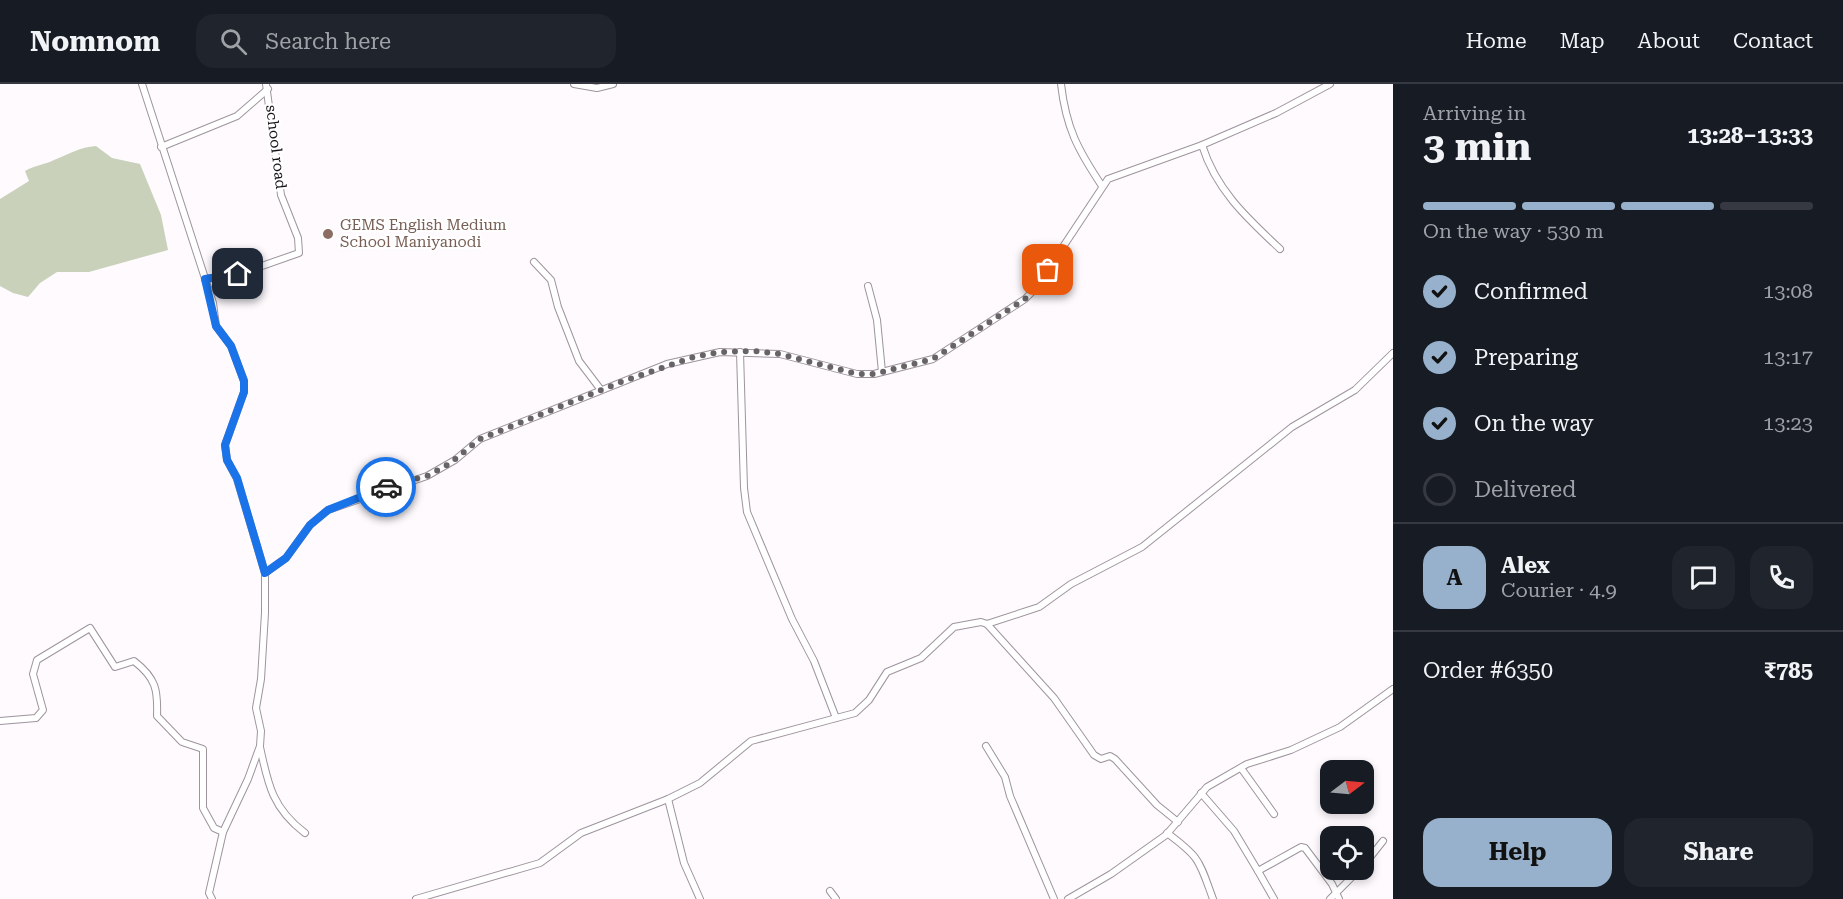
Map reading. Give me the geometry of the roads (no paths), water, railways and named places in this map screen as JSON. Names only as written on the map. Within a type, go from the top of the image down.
[{"type":"street","points":[[142,84],[205,279],[216,326],[231,346],[244,381],[244,392],[225,445],[227,460],[237,478],[265,573],[261,680],[256,708],[261,730],[260,746],[248,779],[223,832],[211,896],[204,899]]},
{"type":"street","points":[[574,84],[597,88],[613,84]]},
{"type":"street","points":[[1061,84],[1065,116],[1073,138],[1102,186]]},
{"type":"street","points":[[265,573],[286,558],[310,525],[328,510],[353,499],[427,476],[455,460],[480,439],[667,364],[720,352],[780,354],[857,374],[882,372],[933,359],[1025,299],[1035,289],[1102,186],[1116,174],[1202,145],[1276,113],[1330,84]]},
{"type":"street","points":[[161,147],[237,116],[267,87]]},
{"type":"street","name":"school road","points":[[205,279],[238,274],[299,253],[298,238],[281,195],[267,87]]},
{"type":"street","points":[[1202,145],[1217,183],[1241,213],[1280,249]]},
{"type":"street","points":[[534,262],[551,280],[558,306],[579,361],[601,390]]},
{"type":"street","points":[[868,286],[877,320],[882,372]]},
{"type":"street","points":[[740,352],[744,488],[747,512],[772,574],[814,661],[836,718]]},
{"type":"street","points":[[987,624],[1039,607],[1071,584],[1142,547],[1292,428],[1355,390],[1393,353]]},
{"type":"street","points":[[416,899],[540,863],[581,833],[668,800],[700,783],[751,741],[862,709],[887,672],[921,658],[954,627],[981,622],[987,624],[1054,698],[1094,755],[1101,759],[1110,756],[1115,759],[1157,805],[1179,822]]},
{"type":"street","points":[[0,721],[36,718],[43,710],[33,674],[37,660],[90,628],[115,667],[134,660],[146,669],[158,690],[157,716],[183,742],[203,749],[203,808],[214,828],[223,832]]},
{"type":"street","points":[[1068,899],[1111,874],[1167,833],[1179,822],[1201,793],[1241,768],[1330,733],[1393,689]]},
{"type":"street","points":[[260,746],[277,804],[290,823],[305,833]]},
{"type":"street","points":[[986,746],[1005,777],[1010,796],[1054,899]]},
{"type":"street","points":[[1241,768],[1274,814]]},
{"type":"street","points":[[1201,793],[1234,831],[1274,899]]},
{"type":"street","points":[[668,800],[684,864],[700,899]]},
{"type":"street","points":[[1167,833],[1194,853],[1206,873],[1213,899]]},
{"type":"street","points":[[1374,852],[1383,841]]},
{"type":"street","points":[[1258,871],[1301,847],[1305,848],[1338,896]]},
{"type":"street","points":[[1330,899],[1338,896],[1351,880]]},
{"type":"street","points":[[830,891],[836,899]]},
{"type":"place","name":"GEMS English Medium School Maniyanodi","points":[[328,234]]}]
